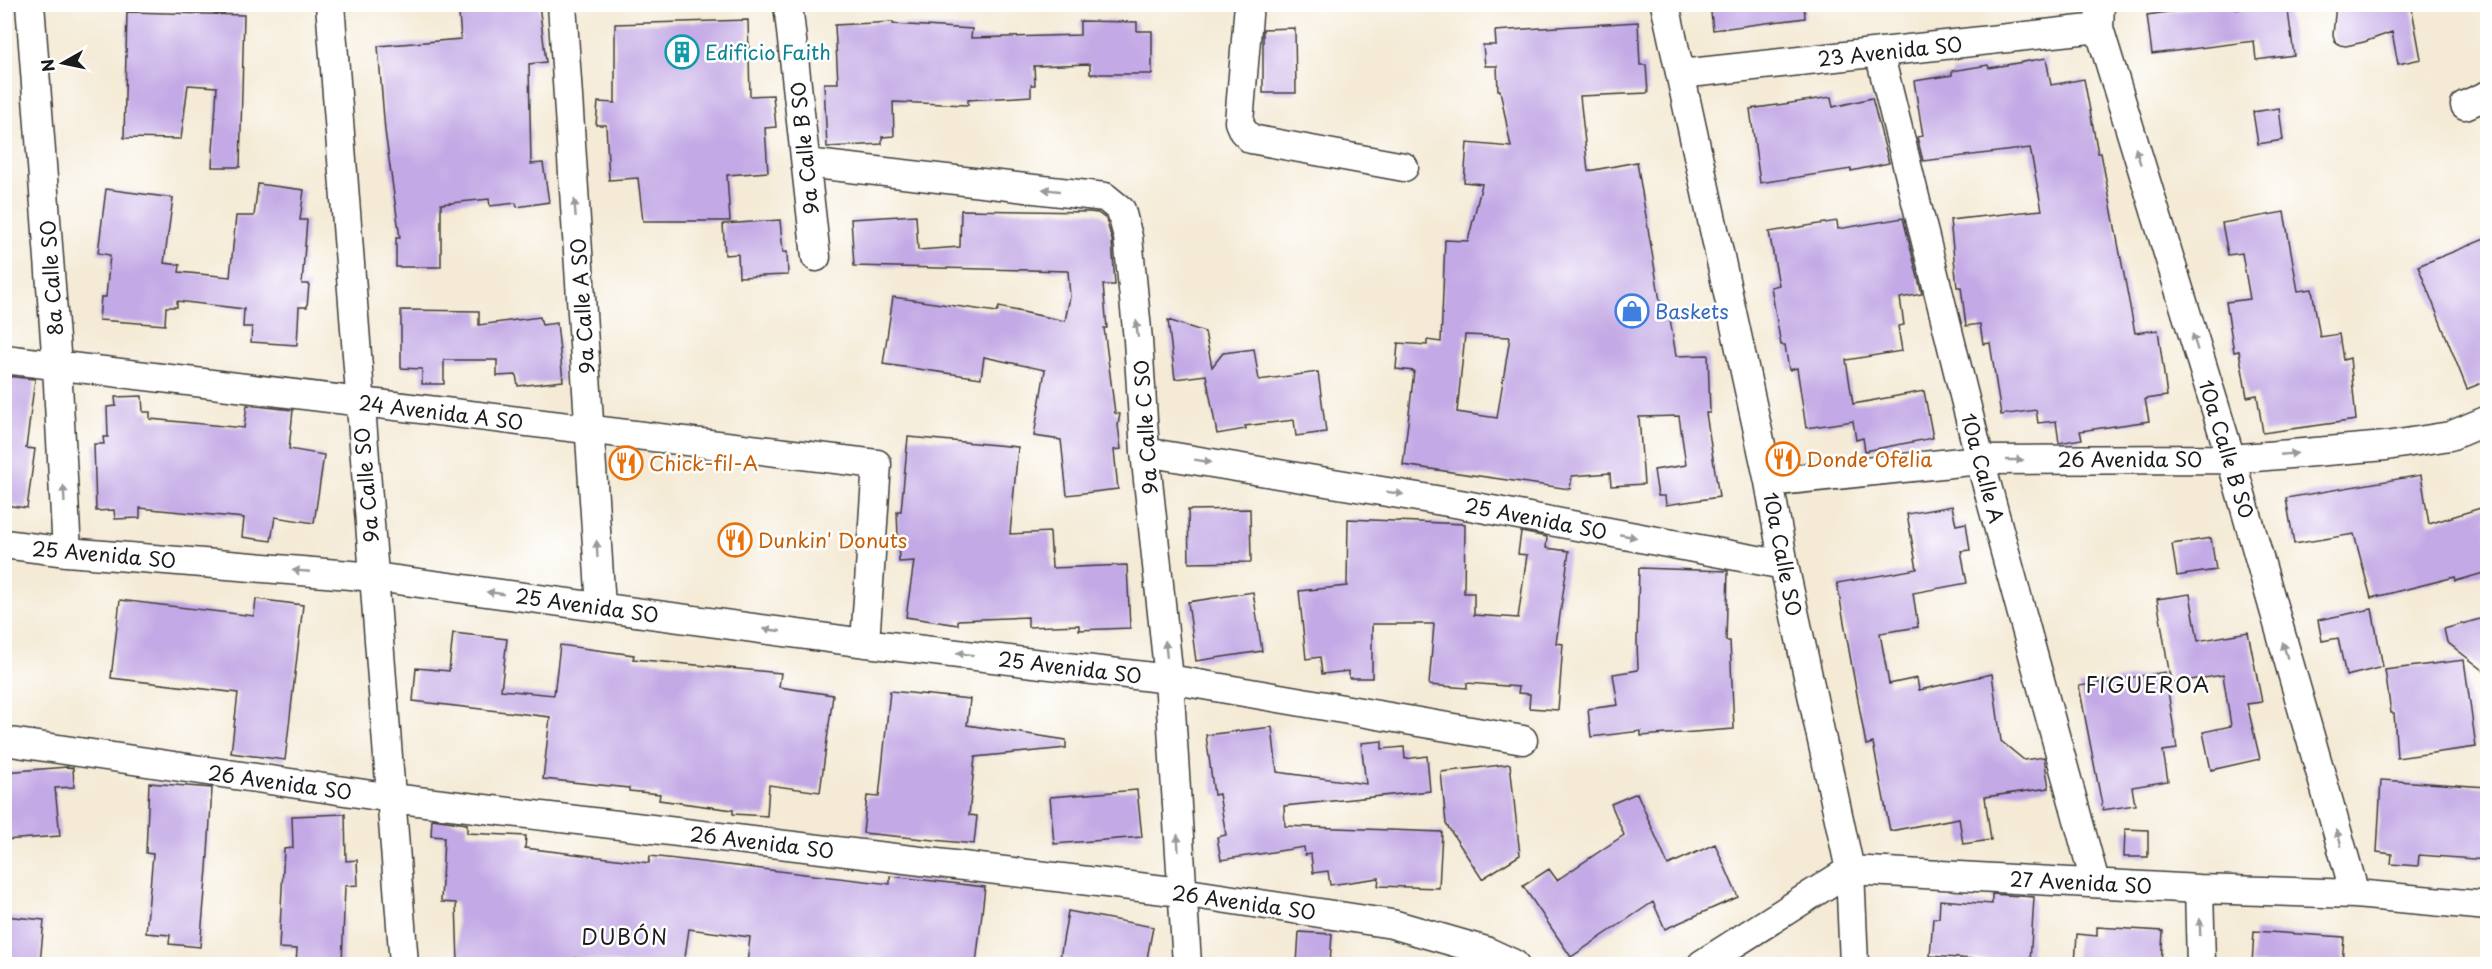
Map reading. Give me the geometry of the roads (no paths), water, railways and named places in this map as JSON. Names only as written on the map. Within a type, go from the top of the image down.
[{"type":"street","name":"8a Calle SO","points":[[30,4],[57,366],[67,552]]},
{"type":"street","name":"9a Calle SO","points":[[330,4],[358,402],[375,577],[404,964]]},
{"type":"street","name":"9a Calle A SO","points":[[562,4],[600,607]]},
{"type":"street","name":"9a Calle B SO","points":[[788,4],[816,257]]},
{"type":"street","points":[[1248,4],[1239,122],[1243,131],[1251,139],[1404,167]]},
{"type":"street","name":"10a Calle SO","points":[[1665,4],[1769,482],[1784,565],[1850,870],[1854,964]]},
{"type":"street","name":"23 Avenida SO","points":[[1681,74],[1879,52],[2100,16]]},
{"type":"street","name":"10a Calle B SO","points":[[2100,16],[2231,459],[2355,894]]},
{"type":"street","name":"10a Calle A","points":[[1879,52],[1980,460],[2095,882]]},
{"type":"street","name":"9a Calle C SO","points":[[806,163],[1105,197],[1121,210],[1128,237],[1138,340],[1145,452],[1169,679],[1187,964]]},
{"type":"street","name":"24 Avenida A SO","points":[[4,359],[877,464],[866,643]]},
{"type":"street","name":"26 Avenida SO","points":[[1769,482],[1980,460],[2231,459],[2386,446],[2450,436],[2487,420]]},
{"type":"street","name":"25 Avenida SO","points":[[1145,452],[1460,504],[1784,565]]},
{"type":"street","name":"25 Avenida SO","points":[[4,544],[67,552],[375,577],[866,643],[1169,679],[1523,740]]},
{"type":"street","name":"26 Avenida SO","points":[[4,741],[392,798],[1181,892],[1392,924],[1486,951],[1514,964]]},
{"type":"street","points":[[1702,964],[1850,870]]},
{"type":"street","name":"27 Avenida SO","points":[[1850,870],[2199,889],[2355,894],[2487,906]]},
{"type":"street","points":[[2199,889],[2201,964]]},
{"type":"place","name":"Edificio Faith","points":[[682,52]]},
{"type":"place","name":"Baskets","points":[[1632,311]]},
{"type":"place","name":"Donde Ofelia","points":[[1783,459]]},
{"type":"place","name":"Chick-fil-A","points":[[626,463]]},
{"type":"place","name":"Dunkin' Donuts","points":[[735,540]]},
{"type":"district","name":"FIGUEROA","points":[[2148,684]]},
{"type":"district","name":"DUBÓN","points":[[625,936]]}]
